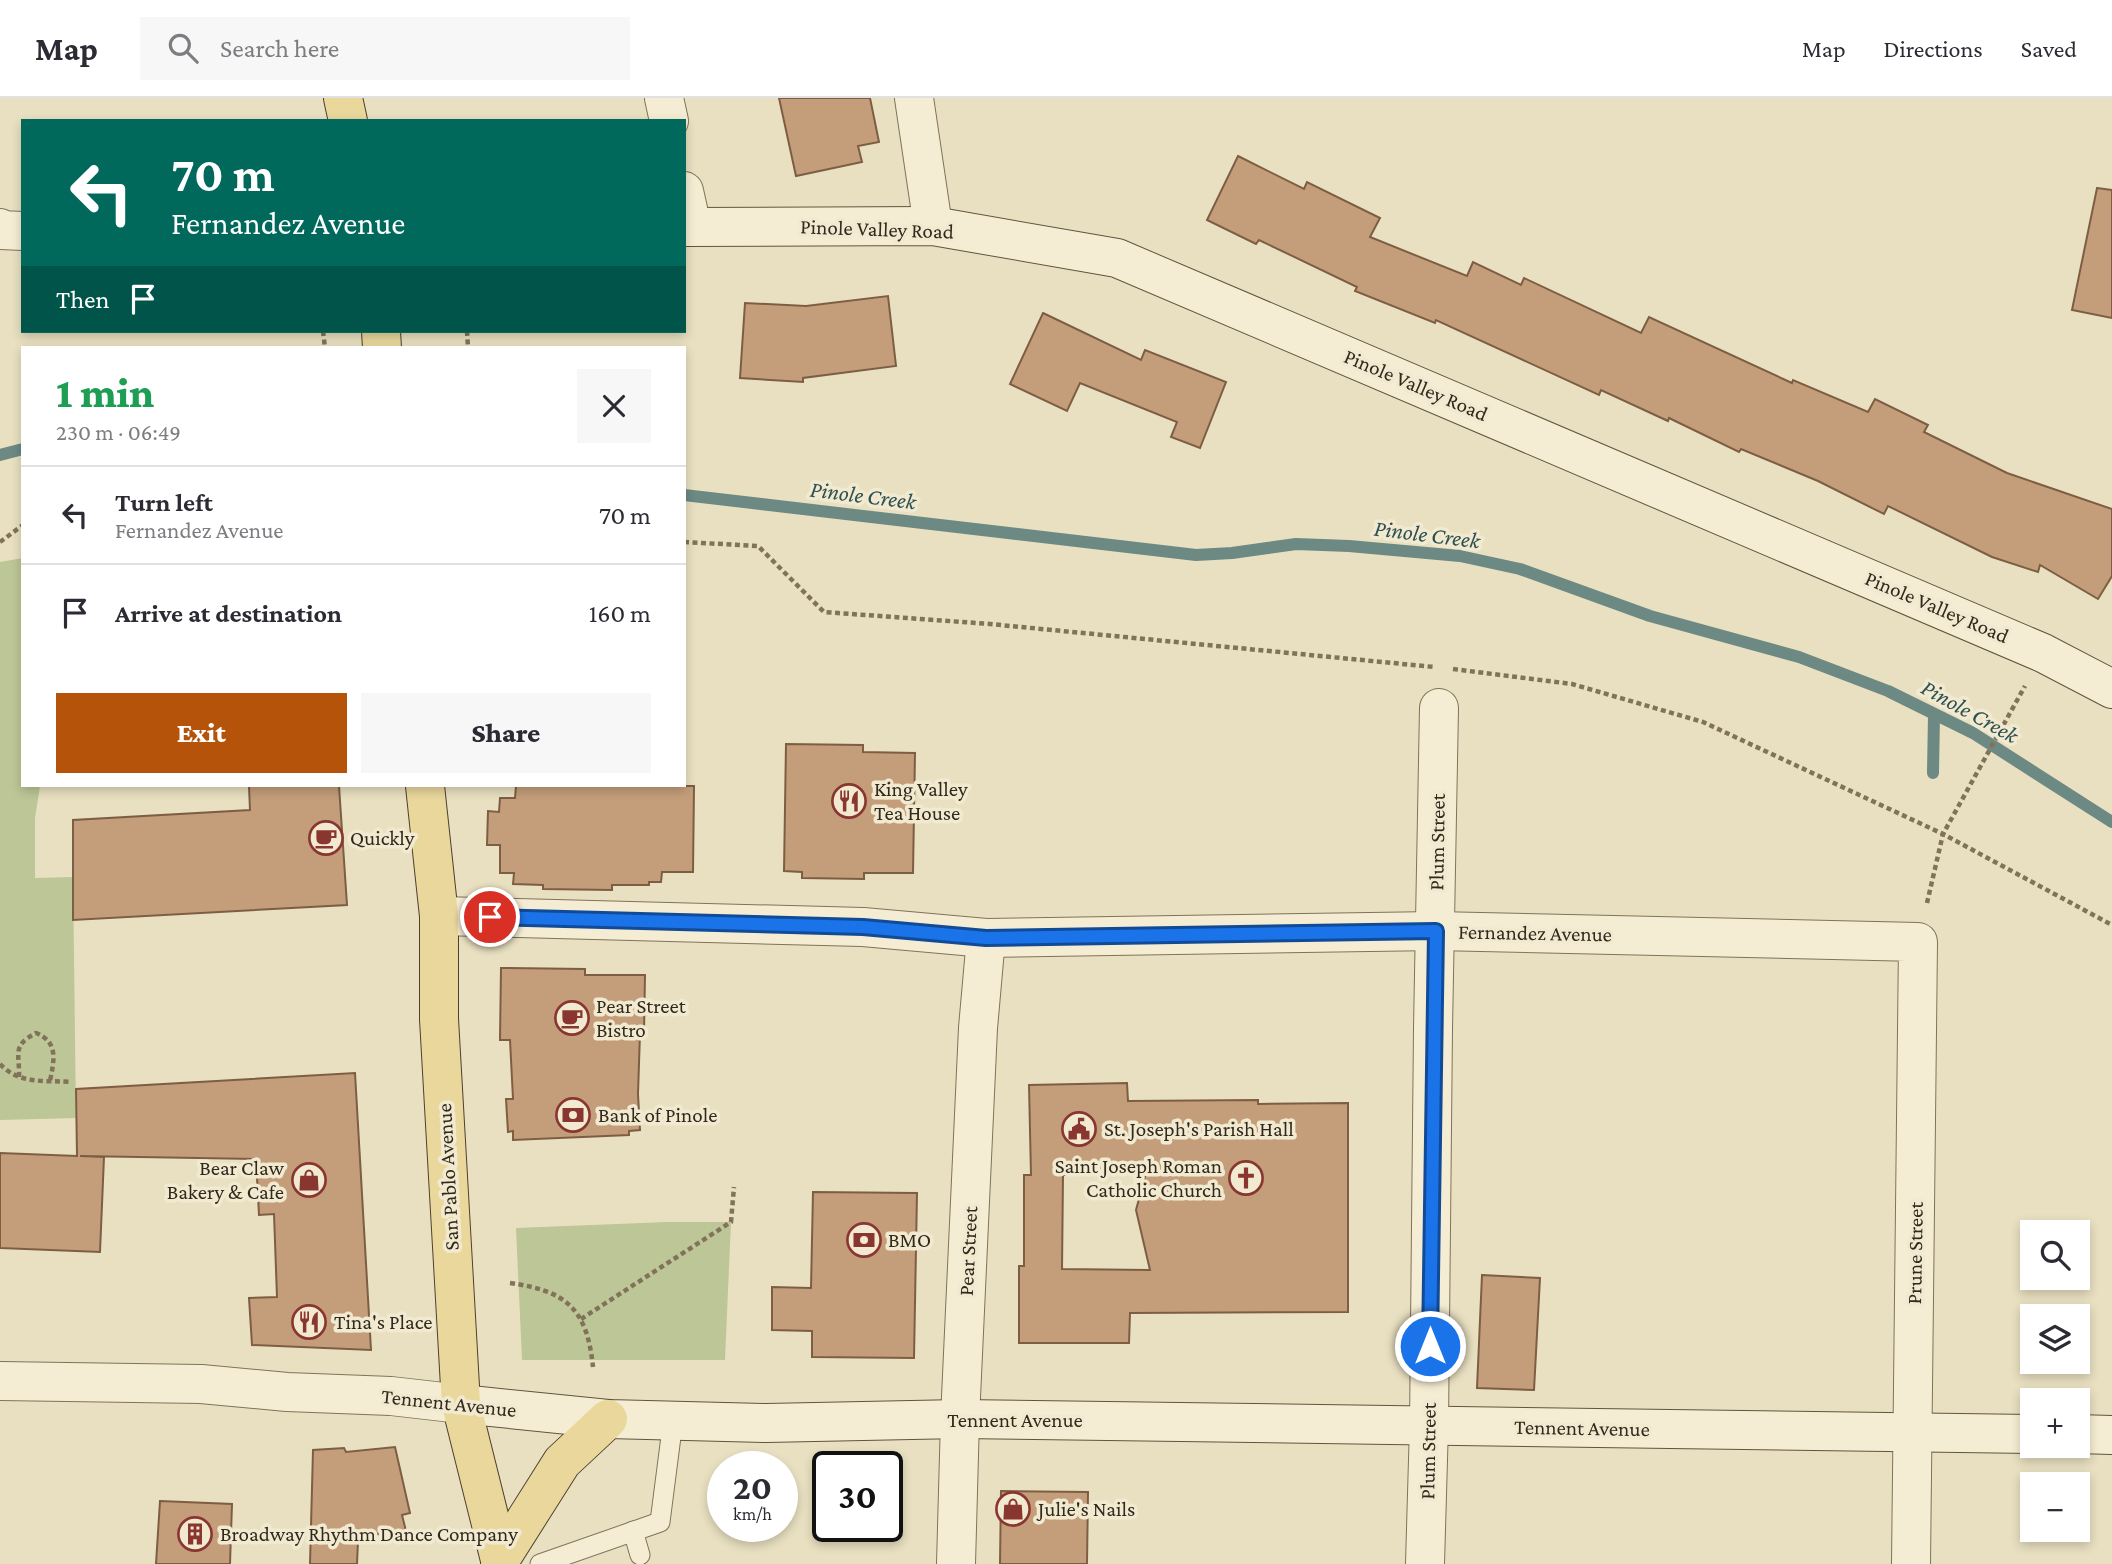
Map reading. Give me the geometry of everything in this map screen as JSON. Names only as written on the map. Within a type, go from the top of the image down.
[{"type":"main road","points":[[343,98],[348,119]]},
{"type":"main road","name":"San Pablo Avenue","points":[[425,787],[439,916],[439,1019],[461,1404],[501,1562]]},
{"type":"main road","points":[[501,1562],[562,1462],[608,1419]]},
{"type":"street","points":[[664,98],[669,119]]},
{"type":"street","points":[[914,98],[933,226]]},
{"type":"street","name":"Pinole Valley Road","points":[[687,215],[933,226],[1117,258],[2043,653],[2112,689]]},
{"type":"street","points":[[0,229],[21,231]]},
{"type":"street","name":"Plum Street","points":[[1425,1564],[1439,708]]},
{"type":"street","name":"Fernandez Avenue","points":[[439,916],[863,927],[986,938],[1436,931],[1918,942]]},
{"type":"street","name":"Pear Street","points":[[956,1564],[978,1028],[986,938]]},
{"type":"street","name":"Prune Street","points":[[1911,1564],[1918,942]]},
{"type":"street","name":"Tennent Avenue","points":[[0,1381],[201,1384],[287,1392],[391,1396],[608,1419],[673,1421],[766,1423],[960,1419],[2020,1434]]},
{"type":"street","points":[[2090,1434],[2112,1435]]},
{"type":"lane","points":[[540,1564],[575,1558],[598,1544],[660,1522],[673,1421]]},
{"type":"lane","points":[[633,1531],[640,1555]]},
{"type":"lane","points":[[598,1544],[604,1563]]},
{"type":"path","points":[[0,542],[21,526]]},
{"type":"path","points":[[1918,942],[1943,834],[2043,653]]},
{"type":"path","points":[[19,1077],[19,1045],[36,1033],[47,1037],[51,1044],[53,1052],[50,1081]]},
{"type":"path","points":[[0,1064],[9,1073],[25,1080],[72,1082]]},
{"type":"path","points":[[581,1319],[731,1222],[734,1187]]},
{"type":"path","points":[[510,1283],[552,1292],[567,1303],[581,1319],[590,1341],[593,1367]]},
{"type":"green space","points":[[21,558],[21,787],[40,787],[35,818],[35,878],[73,877],[76,1118],[0,1120],[0,562]]},
{"type":"green space","points":[[731,1222],[725,1360],[522,1360],[516,1228]]},
{"type":"building","points":[[779,98],[870,98],[879,142],[858,146],[862,162],[796,176]]},
{"type":"building","points":[[1238,156],[1304,189],[1307,182],[1380,218],[1370,237],[1467,276],[1473,262],[1521,285],[1524,278],[1641,333],[1649,317],[1792,383],[1793,380],[1868,412],[1875,399],[1928,425],[1924,432],[2007,473],[2112,509],[2112,576],[2098,599],[2040,565],[2038,572],[1992,557],[1888,506],[1884,514],[1818,481],[1741,449],[1739,452],[1669,418],[1668,421],[1601,390],[1599,395],[1436,320],[1435,323],[1355,291],[1357,287],[1259,240],[1256,244],[1207,220]]},
{"type":"building","points":[[2097,188],[2112,190],[2112,318],[2072,310]]},
{"type":"building","points":[[888,296],[896,366],[803,378],[803,382],[740,378],[745,303],[806,306]]},
{"type":"building","points":[[1043,313],[1141,360],[1145,350],[1226,382],[1200,448],[1171,437],[1177,422],[1080,383],[1067,411],[1010,384]]},
{"type":"building","name":"King Valley Tea House","points":[[786,744],[863,745],[863,752],[915,753],[913,873],[864,873],[864,879],[802,878],[802,872],[784,871]]},
{"type":"building","points":[[694,786],[693,872],[662,872],[661,882],[649,882],[649,885],[612,885],[612,890],[543,889],[543,885],[513,884],[514,873],[500,873],[500,845],[487,845],[488,811],[499,812],[500,798],[515,798],[516,787]]},
{"type":"building","points":[[249,787],[339,787],[347,905],[73,920],[73,820],[250,810]]},
{"type":"building","points":[[501,968],[585,969],[585,975],[645,975],[644,1032],[640,1033],[638,1094],[640,1130],[629,1131],[629,1135],[513,1140],[513,1131],[508,1132],[506,1099],[513,1099],[510,1040],[500,1040]]},
{"type":"building","points":[[355,1073],[371,1350],[252,1345],[249,1298],[277,1297],[274,1214],[259,1215],[256,1159],[80,1156],[104,1157],[100,1252],[0,1248],[0,1153],[77,1156],[76,1089]]},
{"type":"building","name":"Saint Joseph Roman Catholic Church","points":[[1127,1083],[1128,1101],[1258,1100],[1258,1104],[1348,1103],[1348,1312],[1130,1313],[1129,1343],[1019,1343],[1019,1266],[1024,1266],[1024,1175],[1031,1175],[1029,1085]],"holes":[[[1146,1173],[1136,1210],[1150,1270],[1062,1269],[1063,1175]]]},
{"type":"building","name":"BMO","points":[[813,1192],[917,1193],[914,1358],[812,1357],[812,1331],[772,1330],[772,1287],[811,1288]]},
{"type":"building","points":[[1482,1275],[1540,1278],[1534,1390],[1477,1388]]},
{"type":"building","points":[[395,1447],[410,1513],[402,1515],[407,1535],[376,1534],[376,1542],[358,1541],[357,1564],[310,1564],[313,1450],[344,1448],[346,1452]]},
{"type":"building","points":[[1001,1491],[1088,1492],[1087,1564],[1000,1564]]},
{"type":"building","name":"Broadway Rhythm Dance Company","points":[[160,1501],[232,1504],[230,1564],[156,1564]]},
{"type":"waterway","name":"Pinole Creek","points":[[0,455],[21,450]]},
{"type":"waterway","name":"Pinole Creek","points":[[686,495],[1196,555],[1296,544],[1349,546],[1460,556],[1520,569],[1650,616],[1799,657],[1888,691],[1973,733],[2112,822]]},
{"type":"waterway","points":[[1933,773],[1934,715]]},
{"type":"place","name":"King Valley Tea House","points":[[849,801]]},
{"type":"place","name":"Quickly","points":[[326,838]]},
{"type":"place","name":"Pear Street Bistro","points":[[572,1018]]},
{"type":"place","name":"Bank of Pinole","points":[[573,1115]]},
{"type":"place","name":"St. Joseph's Parish Hall","points":[[1079,1129]]},
{"type":"place","name":"Saint Joseph Roman Catholic Church","points":[[1246,1178]]},
{"type":"place","name":"Bear Claw Bakery & Cafe","points":[[309,1180]]},
{"type":"place","name":"BMO","points":[[864,1240]]},
{"type":"place","name":"Tina's Place","points":[[309,1322]]},
{"type":"place","name":"Julie's Nails","points":[[1013,1509]]},
{"type":"place","name":"Broadway Rhythm Dance Company","points":[[195,1534]]},
{"type":"route","points":[[490,917],[863,927],[986,938],[1436,931],[1430,1346]]}]
